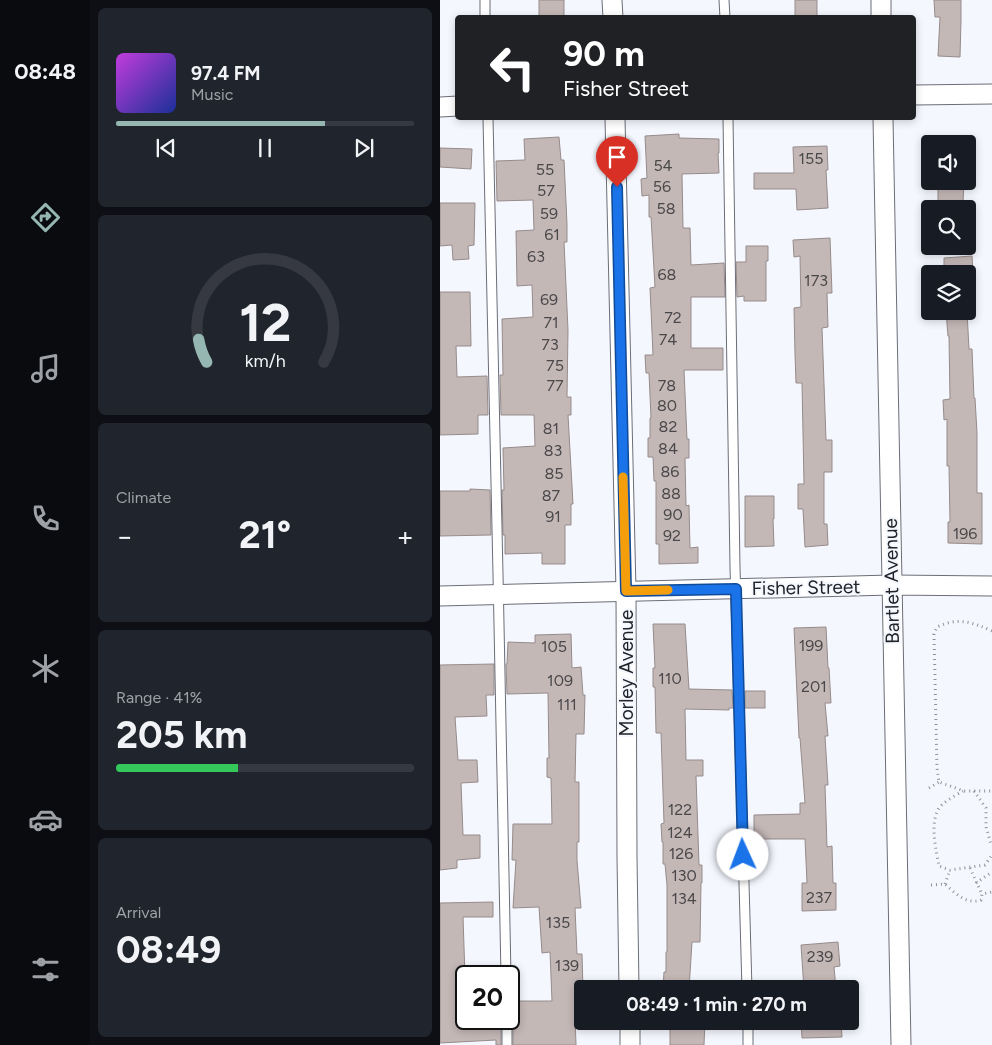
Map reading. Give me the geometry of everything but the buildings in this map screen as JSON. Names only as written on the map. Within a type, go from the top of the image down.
[{"type":"street","points":[[612,0],[613,15]]},
{"type":"street","points":[[881,0],[881,15]]},
{"type":"street","points":[[916,95],[992,94]]},
{"type":"street","points":[[440,107],[455,106]]},
{"type":"street","name":"Morley Avenue","points":[[616,120],[626,591],[629,980]]},
{"type":"street","name":"Bartlet Avenue","points":[[882,120],[901,1045]]},
{"type":"street","name":"Fisher Street","points":[[440,596],[892,585],[992,586]]},
{"type":"street","points":[[630,1030],[630,1045]]},
{"type":"lane","points":[[485,0],[485,15]]},
{"type":"lane","points":[[724,0],[725,15]]},
{"type":"lane","points":[[488,120],[506,965]]},
{"type":"lane","points":[[728,120],[736,589],[747,980]]},
{"type":"lane","points":[[507,1030],[507,1045]]},
{"type":"lane","points":[[748,1030],[748,1045]]},
{"type":"path","points":[[939,782],[934,654],[936,627],[947,622],[966,621],[992,630]]},
{"type":"path","points":[[929,788],[939,782]]},
{"type":"path","points":[[939,782],[964,791],[992,791]]},
{"type":"path","points":[[964,791],[938,809],[934,824],[939,866],[950,870],[985,865],[992,855]]},
{"type":"path","points":[[974,791],[986,808],[986,826],[992,845]]},
{"type":"path","points":[[931,885],[945,884],[961,898],[975,902],[981,900],[982,894],[970,868]]},
{"type":"path","points":[[945,884],[950,870]]},
{"type":"path","points":[[976,882],[992,872]]},
{"type":"path","points":[[982,894],[992,892]]},
{"type":"slow traffic","points":[[623,477],[626,591],[668,590]]},
{"type":"route","points":[[617,187],[626,591],[736,589],[743,855]]}]
